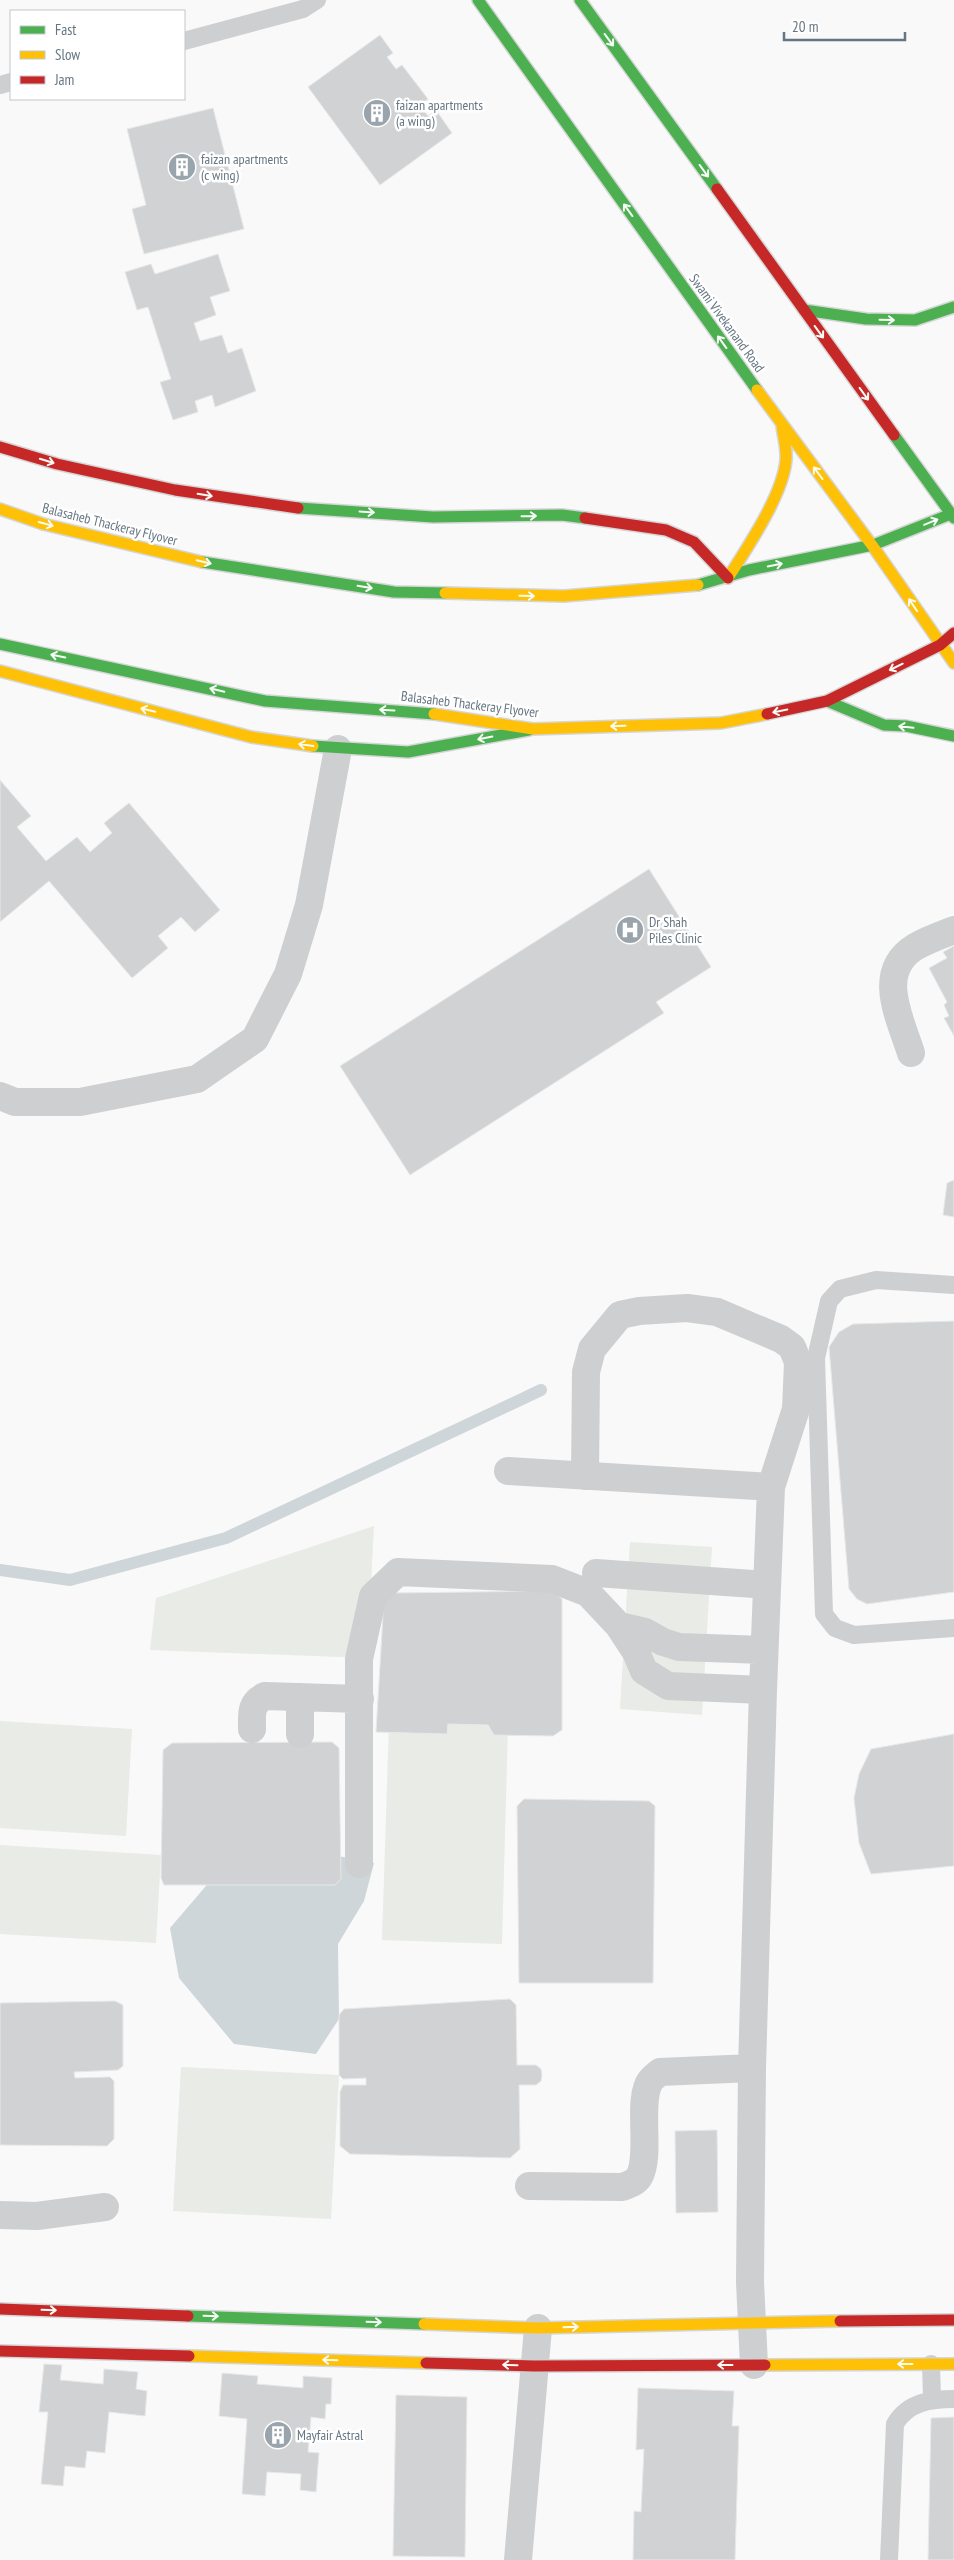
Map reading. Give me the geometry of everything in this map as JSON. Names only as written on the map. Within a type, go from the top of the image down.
[{"type":"main road","name":"Swami Vivekanand Road","points":[[478,0],[782,425],[873,546],[954,663]]},
{"type":"main road","points":[[580,0],[952,516]]},
{"type":"main road","points":[[804,310],[866,319],[915,320],[954,307]]},
{"type":"main road","points":[[0,447],[58,464],[175,490],[287,507],[433,517],[562,515],[666,530],[694,542],[728,578],[748,548],[779,484],[786,460],[782,425]]},
{"type":"main road","points":[[952,516],[954,501]]},
{"type":"main road","name":"Balasaheb Thackeray Flyover","points":[[0,509],[43,524],[216,565],[394,592],[564,596],[707,584],[750,570],[873,546],[952,516]]},
{"type":"main road","name":"Balasaheb Thackeray Flyover","points":[[0,644],[265,702],[424,712],[533,729],[721,723],[827,700],[940,645],[954,633]]},
{"type":"main road","points":[[0,671],[251,737],[338,749],[408,752],[533,729]]},
{"type":"main road","points":[[827,700],[884,725],[906,726],[954,736]]},
{"type":"main road","points":[[0,2309],[538,2328],[753,2322],[954,2320]]},
{"type":"main road","points":[[182,2315],[182,2331]]},
{"type":"main road","points":[[0,2351],[183,2352],[534,2366],[954,2364]]},
{"type":"street","points":[[0,1096],[15,1102],[80,1102],[196,1079],[255,1039],[288,974],[309,905],[338,749]]},
{"type":"street","points":[[911,1053],[892,990],[893,974],[900,960],[914,948],[954,930]]},
{"type":"street","points":[[585,1476],[586,1372],[592,1349],[620,1315],[639,1311],[687,1308],[717,1312],[781,1339],[792,1347],[798,1362],[796,1409],[772,1487],[764,1650],[752,2068],[750,2282],[754,2365]]},
{"type":"street","points":[[508,1471],[772,1487]]},
{"type":"street","points":[[359,1864],[359,1659],[373,1596],[398,1572],[552,1579],[588,1593],[619,1626],[636,1652],[644,1671],[668,1686],[763,1690]]},
{"type":"street","points":[[596,1573],[767,1585]]},
{"type":"street","points":[[619,1626],[645,1632],[663,1642],[679,1647],[764,1650]]},
{"type":"street","points":[[252,1729],[252,1708],[257,1700],[265,1696],[360,1699]]},
{"type":"street","points":[[300,1697],[300,1734]]},
{"type":"street","points":[[529,2186],[622,2187],[633,2183],[639,2177],[642,2164],[646,2093],[650,2080],[660,2072],[752,2068]]},
{"type":"street","points":[[0,2215],[36,2216],[105,2207]]},
{"type":"street","points":[[518,2560],[538,2328]]},
{"type":"lane","points":[[185,41],[303,9],[317,0]]},
{"type":"lane","points":[[954,1285],[876,1280],[840,1289],[829,1302],[816,1358],[824,1614],[835,1628],[854,1635],[954,1628]]},
{"type":"lane","points":[[931,2364],[932,2399]]},
{"type":"lane","points":[[889,2560],[895,2424],[901,2413],[932,2399],[954,2399]]},
{"type":"shaded area","points":[[374,1526],[367,1658],[150,1650],[156,1598]]},
{"type":"shaded area","points":[[630,1542],[712,1547],[702,1715],[620,1709]]},
{"type":"shaded area","points":[[0,1721],[132,1729],[126,1836],[0,1828]]},
{"type":"shaded area","points":[[389,1722],[508,1726],[502,1944],[382,1940]]},
{"type":"shaded area","points":[[0,1845],[161,1855],[156,1943],[0,1934]]},
{"type":"shaded area","points":[[328,1854],[374,1863],[364,1901],[338,1944],[339,2019],[316,2054],[234,2044],[179,1978],[170,1928],[223,1866]]},
{"type":"shaded area","points":[[181,2067],[339,2075],[331,2219],[173,2211]]},
{"type":"building","name":"faizan apartments (a wing)","points":[[380,35],[393,53],[387,57],[396,69],[402,65],[428,99],[420,105],[428,116],[436,110],[452,133],[380,185],[308,87]]},
{"type":"building","name":"faizan apartments (c wing)","points":[[213,108],[244,229],[144,254],[132,209],[146,205],[127,129]]},
{"type":"building","points":[[218,254],[230,291],[210,297],[216,315],[194,323],[200,341],[222,335],[228,353],[242,348],[256,391],[215,407],[212,395],[195,401],[198,412],[173,420],[160,382],[171,379],[148,307],[137,310],[125,272],[151,264],[155,274]]},
{"type":"building","points":[[0,780],[31,816],[17,827],[46,861],[77,837],[90,852],[112,833],[104,823],[129,803],[220,910],[195,932],[181,917],[158,936],[168,948],[132,978],[49,881],[0,922]]},
{"type":"building","points":[[649,869],[711,967],[656,1002],[664,1013],[410,1175],[340,1066]]},
{"type":"building","points":[[954,946],[954,1036],[944,1018],[949,1016],[944,1005],[947,1002],[929,968],[947,958],[943,952]]},
{"type":"building","points":[[954,1180],[954,1217],[943,1215],[947,1183]]},
{"type":"building","points":[[954,1321],[954,1592],[867,1604],[857,1599],[849,1589],[829,1347],[839,1332],[853,1324]]},
{"type":"building","points":[[552,1591],[562,1599],[562,1730],[553,1736],[494,1735],[488,1725],[448,1724],[447,1734],[376,1732],[384,1599],[391,1593]]},
{"type":"building","points":[[954,1734],[954,1866],[871,1874],[859,1843],[854,1798],[859,1774],[871,1749]]},
{"type":"building","points":[[332,1742],[339,1748],[341,1879],[335,1885],[164,1885],[161,1878],[163,1750],[172,1743]]},
{"type":"building","points":[[524,1799],[649,1801],[655,1806],[653,1983],[519,1983],[517,1806]]},
{"type":"building","points":[[510,1999],[516,2005],[517,2065],[536,2065],[541,2069],[542,2075],[541,2081],[536,2085],[519,2085],[520,2149],[510,2158],[350,2154],[340,2146],[340,2092],[343,2085],[366,2085],[366,2078],[343,2079],[339,2075],[339,2015],[344,2009]]},
{"type":"building","points":[[115,2001],[123,2005],[123,2066],[118,2070],[74,2072],[75,2078],[110,2077],[114,2081],[114,2139],[107,2146],[0,2145],[0,2003]]},
{"type":"building","points":[[717,2130],[718,2212],[676,2213],[675,2131]]},
{"type":"building","points":[[44,2364],[62,2365],[60,2380],[103,2384],[104,2369],[138,2372],[136,2389],[147,2391],[145,2416],[109,2412],[105,2453],[87,2451],[85,2468],[65,2466],[63,2486],[41,2484],[48,2412],[39,2412]]},
{"type":"building","name":"Mayfair Astral","points":[[222,2373],[258,2376],[257,2384],[303,2388],[303,2376],[332,2378],[331,2404],[326,2404],[325,2419],[311,2417],[308,2452],[319,2453],[316,2492],[300,2490],[301,2474],[267,2472],[265,2496],[242,2494],[247,2419],[219,2416]]},
{"type":"building","points":[[638,2388],[734,2391],[732,2426],[739,2426],[735,2560],[633,2560],[634,2511],[641,2512],[644,2449],[636,2450]]},
{"type":"building","points":[[396,2395],[467,2397],[465,2557],[393,2556]]},
{"type":"building","points":[[954,2417],[954,2560],[928,2560],[931,2418]]},
{"type":"waterway","points":[[0,1570],[70,1580],[226,1538],[541,1390]]},
{"type":"traffic: fast","points":[[478,0],[757,390]]},
{"type":"traffic: fast","points":[[580,0],[717,189]]},
{"type":"traffic: fast","points":[[804,310],[866,319],[915,320],[954,307]]},
{"type":"traffic: fast","points":[[894,435],[954,518]]},
{"type":"traffic: fast","points":[[298,508],[433,517],[562,515],[585,518]]},
{"type":"traffic: fast","points":[[698,585],[749,570],[873,545],[951,514]]},
{"type":"traffic: fast","points":[[202,562],[394,592],[445,593]]},
{"type":"traffic: fast","points":[[0,644],[265,701],[434,714]]},
{"type":"traffic: fast","points":[[827,701],[884,725],[906,726],[954,736]]},
{"type":"traffic: fast","points":[[313,746],[408,752],[529,730]]},
{"type":"traffic: fast","points":[[188,2316],[424,2324]]},
{"type":"traffic: slow","points":[[757,390],[874,548],[954,663]]},
{"type":"traffic: slow","points":[[728,578],[763,521],[778,489],[786,460],[782,425]]},
{"type":"traffic: slow","points":[[0,509],[43,524],[202,562]]},
{"type":"traffic: slow","points":[[445,593],[564,596],[698,585]]},
{"type":"traffic: slow","points":[[0,671],[251,737],[313,746]]},
{"type":"traffic: slow","points":[[434,714],[533,729],[721,723],[767,714]]},
{"type":"traffic: slow","points":[[424,2324],[538,2328],[840,2321]]},
{"type":"traffic: slow","points":[[189,2356],[426,2363]]},
{"type":"traffic: slow","points":[[765,2365],[954,2364]]},
{"type":"traffic: jam","points":[[717,189],[894,435]]},
{"type":"traffic: jam","points":[[0,447],[57,464],[175,490],[298,508]]},
{"type":"traffic: jam","points":[[585,518],[666,530],[694,542],[728,578]]},
{"type":"traffic: jam","points":[[767,714],[827,701],[940,645],[954,633]]},
{"type":"traffic: jam","points":[[0,2309],[188,2316]]},
{"type":"traffic: jam","points":[[840,2321],[954,2320]]},
{"type":"traffic: jam","points":[[0,2351],[189,2356]]},
{"type":"traffic: jam","points":[[426,2363],[534,2366],[765,2365]]},
{"type":"place","name":"faizan apartments (a wing)","points":[[377,113]]},
{"type":"place","name":"faizan apartments (c wing)","points":[[182,167]]},
{"type":"place","name":"Dr Shah Piles Clinic","points":[[630,930]]},
{"type":"place","name":"Mayfair Astral","points":[[278,2435]]}]
